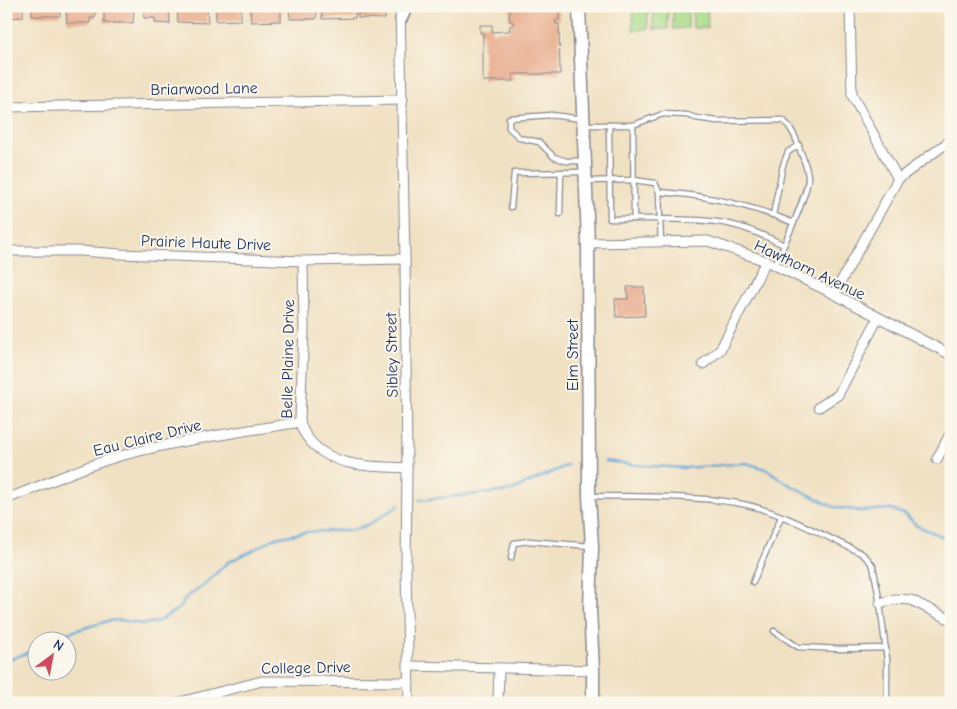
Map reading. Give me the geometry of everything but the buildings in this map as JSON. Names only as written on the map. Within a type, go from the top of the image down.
[{"type":"main road","name":"Elm Street","points":[[581,7],[580,24],[588,243],[592,703]]},
{"type":"street","name":"Sibley Street","points":[[400,6],[403,100],[407,468],[406,570],[409,703]]},
{"type":"street","points":[[401,19],[407,6]]},
{"type":"street","points":[[850,6],[852,95],[898,179]]},
{"type":"street","name":"Briarwood Lane","points":[[6,107],[403,100]]},
{"type":"street","points":[[834,294],[898,179],[951,140]]},
{"type":"street","name":"Hawthorn Avenue","points":[[588,243],[708,241],[766,261],[951,355]]},
{"type":"street","name":"Prairie Haute Drive","points":[[6,251],[81,251],[304,261],[405,259]]},
{"type":"street","name":"Belle Plaine Drive","points":[[304,261],[304,330],[300,422],[303,432],[320,451],[334,458],[365,465],[407,468]]},
{"type":"street","points":[[703,364],[720,350],[766,261]]},
{"type":"street","points":[[819,407],[838,395],[878,318]]},
{"type":"street","name":"Eau Claire Drive","points":[[6,499],[91,466],[144,450],[179,442],[300,422]]},
{"type":"street","points":[[937,459],[951,432]]},
{"type":"street","points":[[880,603],[895,599],[911,600],[951,620]]},
{"type":"street","points":[[408,666],[593,670]]},
{"type":"street","points":[[498,703],[499,669]]},
{"type":"street","name":"College Drive","points":[[176,703],[262,681],[409,682]]},
{"type":"lane","points":[[661,242],[659,192],[655,183],[634,180],[610,180],[586,171],[576,162],[554,157],[539,142],[520,138],[514,134],[508,128],[509,118],[551,116],[609,125],[633,125],[663,114],[687,114],[703,119],[724,121],[783,120],[789,125],[799,145],[808,177],[807,186],[794,223],[775,266]]},
{"type":"lane","points":[[609,125],[610,219],[698,220],[733,225],[763,235],[784,245]]},
{"type":"lane","points":[[633,125],[634,219]]},
{"type":"lane","points":[[773,214],[783,165],[788,152],[799,145]]},
{"type":"lane","points":[[511,207],[514,172],[586,171]]},
{"type":"lane","points":[[560,214],[561,172]]},
{"type":"lane","points":[[659,192],[690,194],[721,200],[773,214],[794,223]]},
{"type":"lane","points":[[589,496],[658,497],[737,503],[764,510],[861,553],[873,566],[880,603],[886,648],[887,703]]},
{"type":"lane","points":[[754,582],[781,517]]},
{"type":"lane","points":[[511,558],[514,543],[529,541],[592,546]]},
{"type":"lane","points":[[774,631],[798,647],[841,649],[886,648]]},
{"type":"green space","points":[[633,6],[648,6],[648,29],[633,30]]},
{"type":"green space","points":[[653,6],[668,6],[668,29],[653,29]]},
{"type":"green space","points":[[673,6],[688,6],[688,28],[673,29]]},
{"type":"green space","points":[[692,6],[707,6],[708,28],[693,28]]},
{"type":"waterway","points":[[605,461],[685,468],[746,463],[766,469],[790,485],[834,507],[861,511],[891,509],[906,515],[917,526],[951,540]]},
{"type":"waterway","points":[[419,500],[510,491],[568,465]]},
{"type":"waterway","points":[[71,632],[108,621],[119,620],[143,624],[157,622],[181,607],[185,598],[203,586],[228,562],[275,538],[306,532],[353,530],[370,524],[399,505]]},
{"type":"waterway","points":[[6,661],[28,652]]}]
